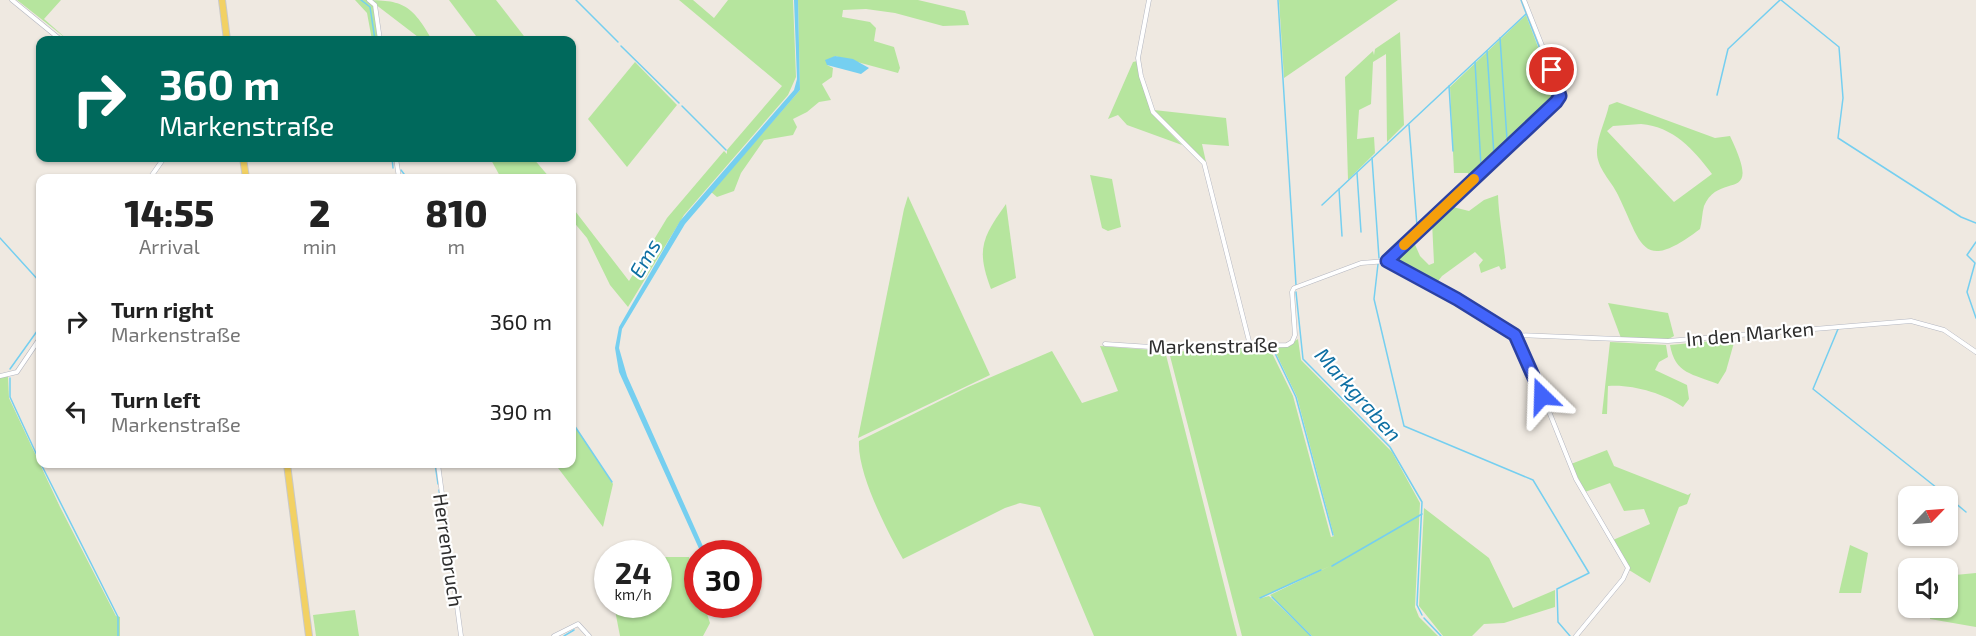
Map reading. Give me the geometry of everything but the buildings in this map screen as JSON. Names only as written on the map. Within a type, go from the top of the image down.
[{"type":"main road","points":[[222,0],[226,36]]},
{"type":"main road","points":[[288,468],[309,636]]},
{"type":"street","points":[[12,0],[56,36]]},
{"type":"street","points":[[369,0],[375,5],[379,36]]},
{"type":"street","points":[[1149,0],[1138,58],[1141,76],[1153,112],[1204,163],[1250,345]]},
{"type":"street","points":[[1387,261],[1560,96],[1524,0]]},
{"type":"street","name":"Markenstraße","points":[[1105,344],[1166,348],[1287,345],[1292,342],[1295,335],[1292,292],[1294,288],[1361,263],[1387,261]]},
{"type":"street","name":"In den Marken","points":[[1387,261],[1457,299],[1515,335],[1668,341],[1911,321],[1944,330],[1976,352]]},
{"type":"street","points":[[1515,335],[1526,354],[1576,479],[1628,568],[1623,579],[1576,636]]},
{"type":"street","points":[[0,376],[17,372],[36,344]]},
{"type":"street","name":"Herrenbruch","points":[[439,468],[461,636]]},
{"type":"street","points":[[554,636],[578,624],[589,636]]},
{"type":"green space","points":[[17,0],[61,0],[44,19],[63,36]]},
{"type":"green space","points":[[355,0],[393,2],[402,5],[417,17],[430,36],[417,36],[375,4],[378,36],[371,36],[367,13]]},
{"type":"green space","points":[[449,0],[496,0],[524,36],[476,36]]},
{"type":"green space","points":[[679,0],[693,0],[714,18],[728,0],[793,0],[796,77],[788,95],[684,215],[628,307],[610,285],[587,238],[576,225],[576,212],[629,281],[667,218],[724,151],[727,154],[727,150],[782,86]]},
{"type":"green space","points":[[798,0],[918,0],[965,11],[969,25],[943,26],[895,13],[866,9],[843,10],[842,17],[870,22],[876,28],[874,41],[894,47],[900,68],[898,73],[835,56],[827,65],[833,68],[832,77],[822,84],[831,100],[819,102],[807,112],[793,119],[797,127],[793,135],[764,140],[741,173],[734,191],[717,197],[711,192],[800,90]]},
{"type":"green space","points":[[1279,0],[1398,0],[1284,78]]},
{"type":"green space","points":[[1526,15],[1556,95],[1553,102],[1469,181],[1468,173],[1454,173],[1450,87]]},
{"type":"green space","points":[[1400,32],[1404,125],[1387,142],[1386,54],[1373,62],[1371,104],[1359,110],[1357,139],[1374,137],[1375,153],[1348,180],[1345,77],[1373,51],[1374,55],[1375,49]]},
{"type":"green space","points":[[1137,61],[1151,113],[1182,145],[1127,125],[1118,115],[1108,119],[1133,62]]},
{"type":"green space","points":[[635,62],[677,105],[627,167],[588,119]]},
{"type":"green space","points":[[1617,102],[1715,138],[1730,136],[1739,158],[1743,172],[1741,180],[1711,195],[1704,206],[1700,229],[1666,250],[1654,251],[1646,247],[1639,239],[1618,195],[1599,163],[1598,144],[1609,105]],"holes":[[[1641,124],[1653,126],[1682,141],[1712,174],[1674,202],[1607,131],[1613,126]]]},
{"type":"green space","points":[[1154,110],[1226,118],[1229,146],[1202,144],[1206,162]]},
{"type":"green space","points":[[492,162],[536,162],[547,174],[499,174]]},
{"type":"green space","points":[[1090,175],[1112,179],[1121,227],[1108,231],[1102,228]]},
{"type":"green space","points":[[1498,195],[1506,268],[1501,270],[1499,266],[1481,273],[1479,265],[1483,260],[1475,252],[1442,276],[1435,285],[1393,263],[1393,258],[1413,240],[1420,256],[1429,265],[1434,263],[1432,222],[1449,206],[1469,211],[1484,200]]},
{"type":"green space","points":[[908,196],[990,375],[858,438],[904,209]]},
{"type":"green space","points":[[1006,204],[1016,278],[991,289],[984,264],[984,244],[991,226]]},
{"type":"green space","points":[[1608,303],[1668,313],[1674,336],[1667,340],[1621,338]]},
{"type":"green space","points":[[1298,339],[1301,360],[1392,452],[1420,503],[1415,607],[1419,617],[1438,636],[1312,636],[1270,595],[1330,566],[1258,599],[1269,596],[1311,636],[1242,636],[1169,352],[1269,347],[1293,396],[1331,537],[1334,536],[1297,397],[1273,347],[1287,346]]},
{"type":"green space","points":[[1735,339],[1726,371],[1718,384],[1686,372],[1676,362],[1670,345]]},
{"type":"green space","points":[[1610,342],[1666,345],[1668,357],[1659,362],[1655,370],[1687,385],[1689,399],[1683,407],[1647,390],[1627,386],[1608,386],[1607,414],[1602,414]]},
{"type":"green space","points":[[1100,346],[1165,351],[1237,636],[1094,636],[1040,507],[1020,503],[1005,508],[903,559],[882,518],[863,469],[859,441],[968,387],[1052,351],[1082,403],[1118,391]]},
{"type":"green space","points":[[8,376],[9,398],[36,456],[36,468],[42,468],[116,616],[120,617],[120,636],[0,636],[0,378]]},
{"type":"green space","points":[[576,427],[613,484],[603,527],[558,468],[576,468]]},
{"type":"green space","points":[[1607,450],[1614,466],[1688,495],[1691,493],[1687,504],[1679,507],[1650,583],[1629,570],[1613,540],[1650,524],[1644,509],[1624,511],[1610,483],[1585,492],[1571,464]]},
{"type":"green space","points":[[1424,508],[1489,558],[1513,608],[1555,590],[1555,607],[1504,623],[1484,624],[1472,636],[1443,636],[1419,606]]},
{"type":"green space","points":[[1850,545],[1868,553],[1861,593],[1839,593]]},
{"type":"green space","points":[[672,557],[684,557],[684,618],[708,618],[710,623],[703,636],[620,636],[617,618],[672,618]]},
{"type":"green space","points":[[1976,573],[1976,627],[1930,619],[1958,618],[1958,575]]},
{"type":"green space","points":[[355,610],[359,636],[316,636],[313,615]]},
{"type":"water","points":[[794,0],[798,0],[800,90],[685,224],[622,329],[619,348],[627,376],[700,540],[695,540],[619,372],[615,348],[619,327],[680,221],[794,90],[797,79]]},
{"type":"water","points":[[835,56],[853,59],[869,68],[861,74],[827,65],[825,60]]},
{"type":"waterway","points":[[361,0],[370,7],[374,36]]},
{"type":"waterway","points":[[576,0],[618,42]]},
{"type":"waterway","name":"Markgraben","points":[[1278,0],[1296,285]]},
{"type":"waterway","points":[[1521,0],[1557,94],[1553,101]]},
{"type":"waterway","points":[[1717,95],[1728,49],[1780,0]]},
{"type":"waterway","points":[[1781,0],[1839,47],[1843,98],[1838,138],[1961,217],[1976,223]]},
{"type":"waterway","points":[[1322,205],[1526,14]]},
{"type":"waterway","points":[[1500,38],[1507,139]]},
{"type":"waterway","points":[[621,46],[679,103]]},
{"type":"waterway","points":[[1487,51],[1494,155]]},
{"type":"waterway","points":[[1475,62],[1481,166]]},
{"type":"waterway","points":[[1449,86],[1453,151]]},
{"type":"waterway","points":[[682,106],[726,150]]},
{"type":"waterway","points":[[1409,125],[1417,226]]},
{"type":"waterway","points":[[1372,158],[1379,258]]},
{"type":"waterway","points":[[392,162],[393,168]]},
{"type":"waterway","points":[[401,170],[404,174]]},
{"type":"waterway","points":[[1357,173],[1361,232]]},
{"type":"waterway","points":[[1339,189],[1342,236]]},
{"type":"waterway","points":[[0,238],[36,278]]},
{"type":"waterway","points":[[1976,242],[1967,255],[1975,263],[1967,292],[1976,318]]},
{"type":"waterway","points":[[1378,264],[1374,299],[1404,426],[1533,480],[1589,573],[1557,589],[1558,622],[1570,636]]},
{"type":"waterway","name":"Markgraben","points":[[1296,292],[1303,359],[1390,447],[1422,502],[1417,605],[1422,615]]},
{"type":"waterway","points":[[1838,329],[1813,389],[1934,486]]},
{"type":"waterway","points":[[10,369],[36,333]]},
{"type":"waterway","points":[[1273,349],[1296,397],[1333,535]]},
{"type":"waterway","points":[[10,378],[10,397],[36,453]]},
{"type":"waterway","points":[[576,428],[612,482]]},
{"type":"waterway","points":[[43,468],[118,617],[118,636]]},
{"type":"waterway","points":[[436,468],[438,484]]},
{"type":"waterway","points":[[439,490],[449,559]]},
{"type":"waterway","points":[[1958,505],[1966,512]]},
{"type":"waterway","points":[[1332,566],[1422,514]]},
{"type":"waterway","points":[[1260,598],[1321,570]]},
{"type":"waterway","points":[[1272,597],[1311,636]]},
{"type":"waterway","name":"Markgraben","points":[[1424,618],[1441,636]]},
{"type":"waterway","points":[[564,636],[574,630]]},
{"type":"slow traffic","points":[[1404,245],[1474,179]]},
{"type":"route","points":[[1542,396],[1526,354],[1515,335],[1457,299],[1387,261],[1556,102],[1560,96],[1552,70]]},
{"type":"water label","name":"Ems","points":[[644,258]]}]
